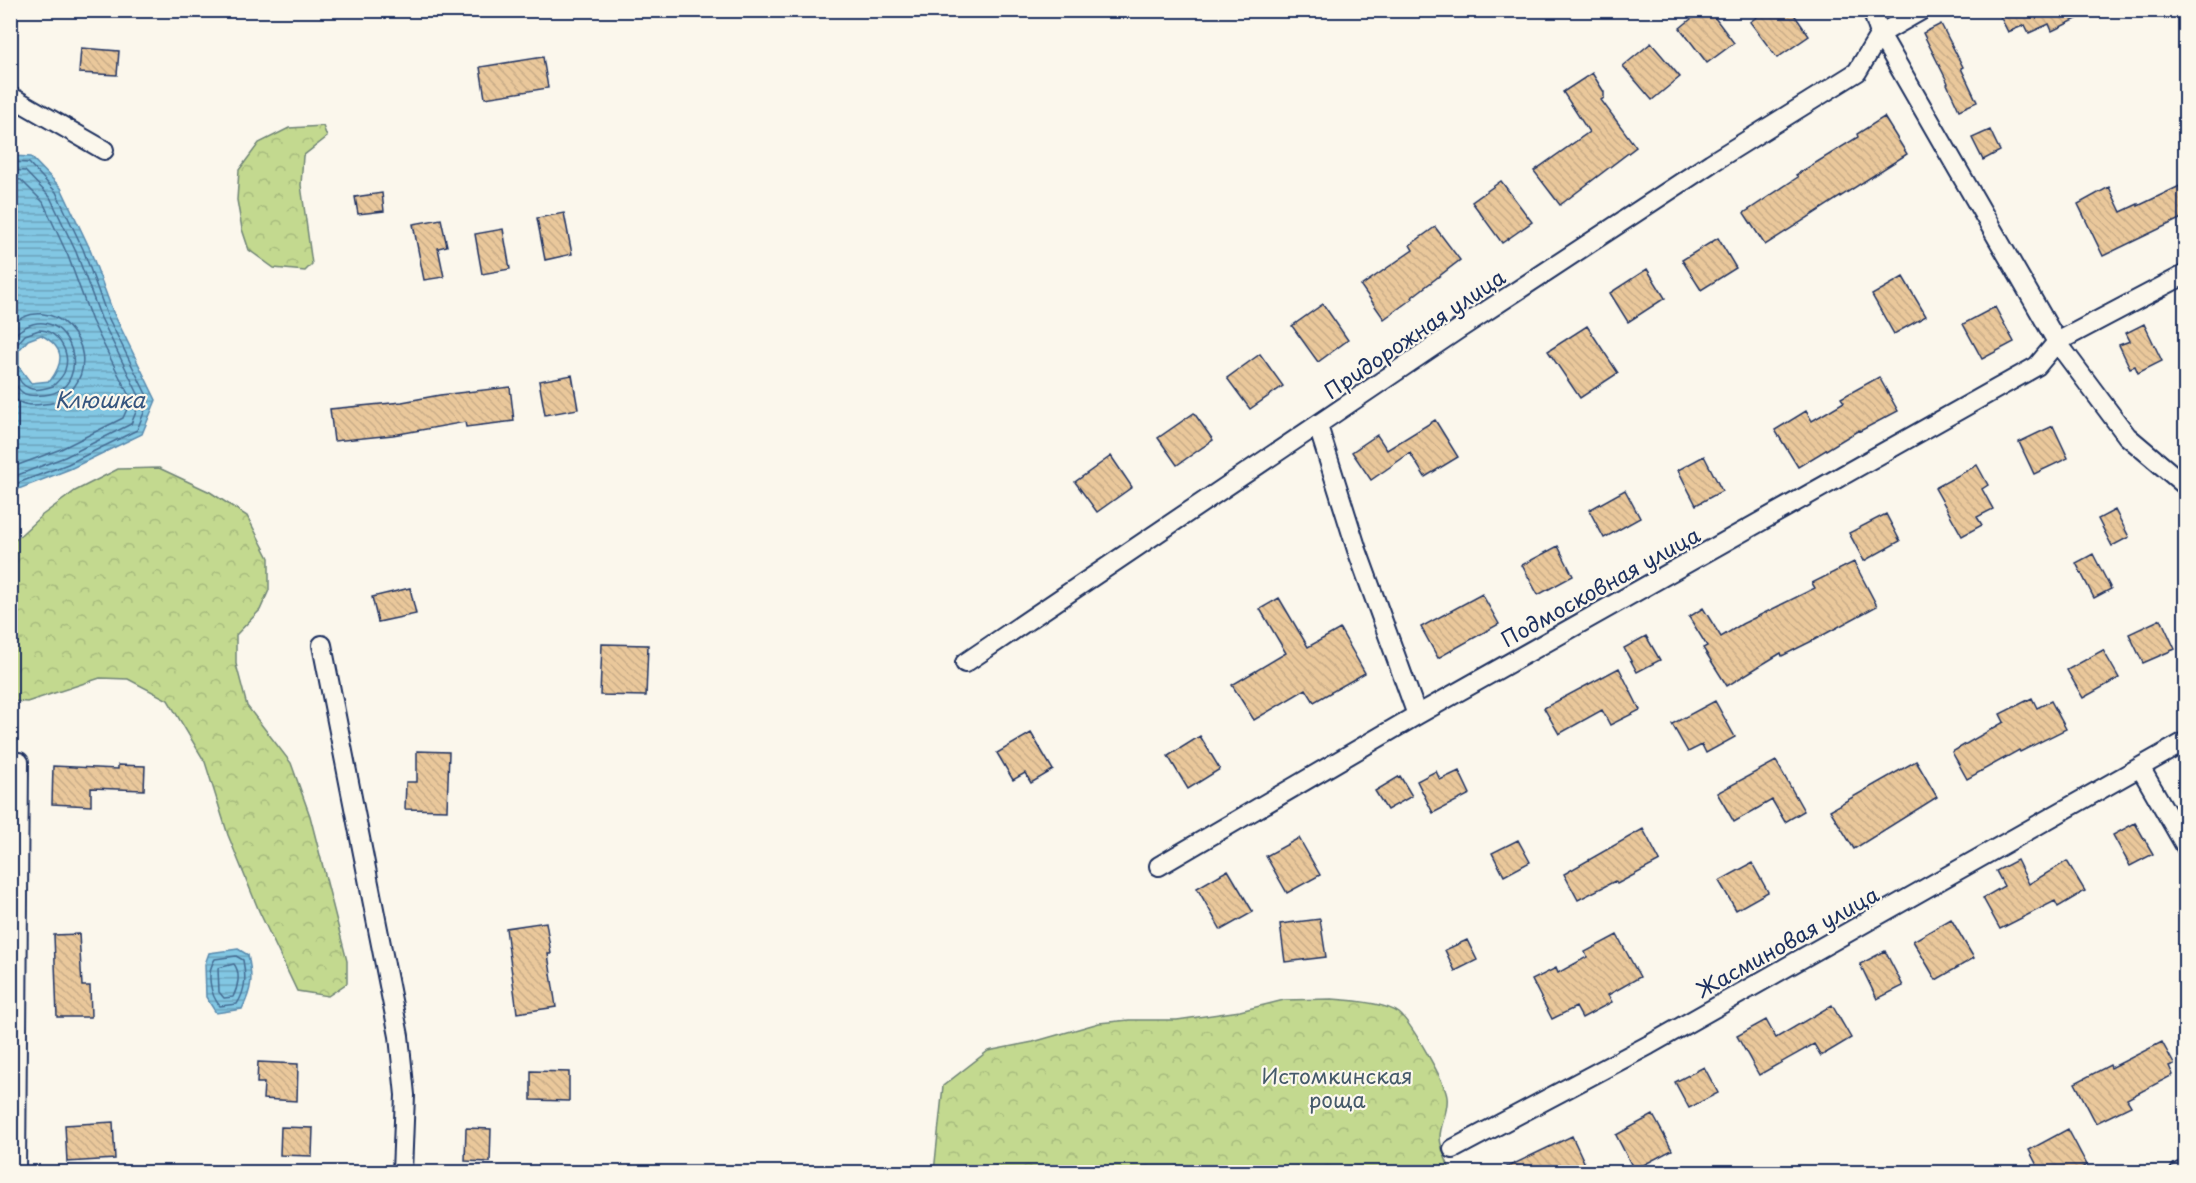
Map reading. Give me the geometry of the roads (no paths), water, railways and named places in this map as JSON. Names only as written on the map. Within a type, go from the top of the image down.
[{"type":"street","points":[[1872,10],[1880,33],[2058,342],[2127,435],[2186,486]]},
{"type":"street","points":[[1880,33],[1922,10]]},
{"type":"street","name":"Придорожная улица","points":[[965,663],[1318,426],[1459,328],[1701,169],[1857,72],[1880,33]]},
{"type":"street","points":[[10,96],[104,150]]},
{"type":"street","points":[[2058,342],[2186,274]]},
{"type":"street","name":"Подмосковная улица","points":[[1159,866],[1417,715],[2037,366],[2058,342]]},
{"type":"street","points":[[1318,426],[1357,550],[1417,715]]},
{"type":"street","points":[[322,645],[399,1036],[405,1095],[402,1173]]},
{"type":"street","name":"Жасминовая улица","points":[[1453,1149],[1649,1045],[2186,741]]},
{"type":"street","points":[[16,1173],[19,762]]},
{"type":"street","points":[[2140,767],[2186,847]]},
{"type":"street","points":[[2180,1173],[2186,1170]]},
{"type":"water","name":"Клюшка","points":[[11,156],[31,157],[61,188],[89,247],[113,312],[156,400],[142,434],[70,469],[11,492]],"holes":[[[41,335],[49,340],[60,355],[58,367],[50,381],[31,383],[19,367],[19,350],[28,340]]]},
{"type":"water","points":[[238,949],[248,955],[251,983],[248,995],[242,1009],[216,1013],[206,997],[205,964],[209,953]]},
{"type":"park label","name":"Истомкинская роща","points":[[1337,1087]]}]
